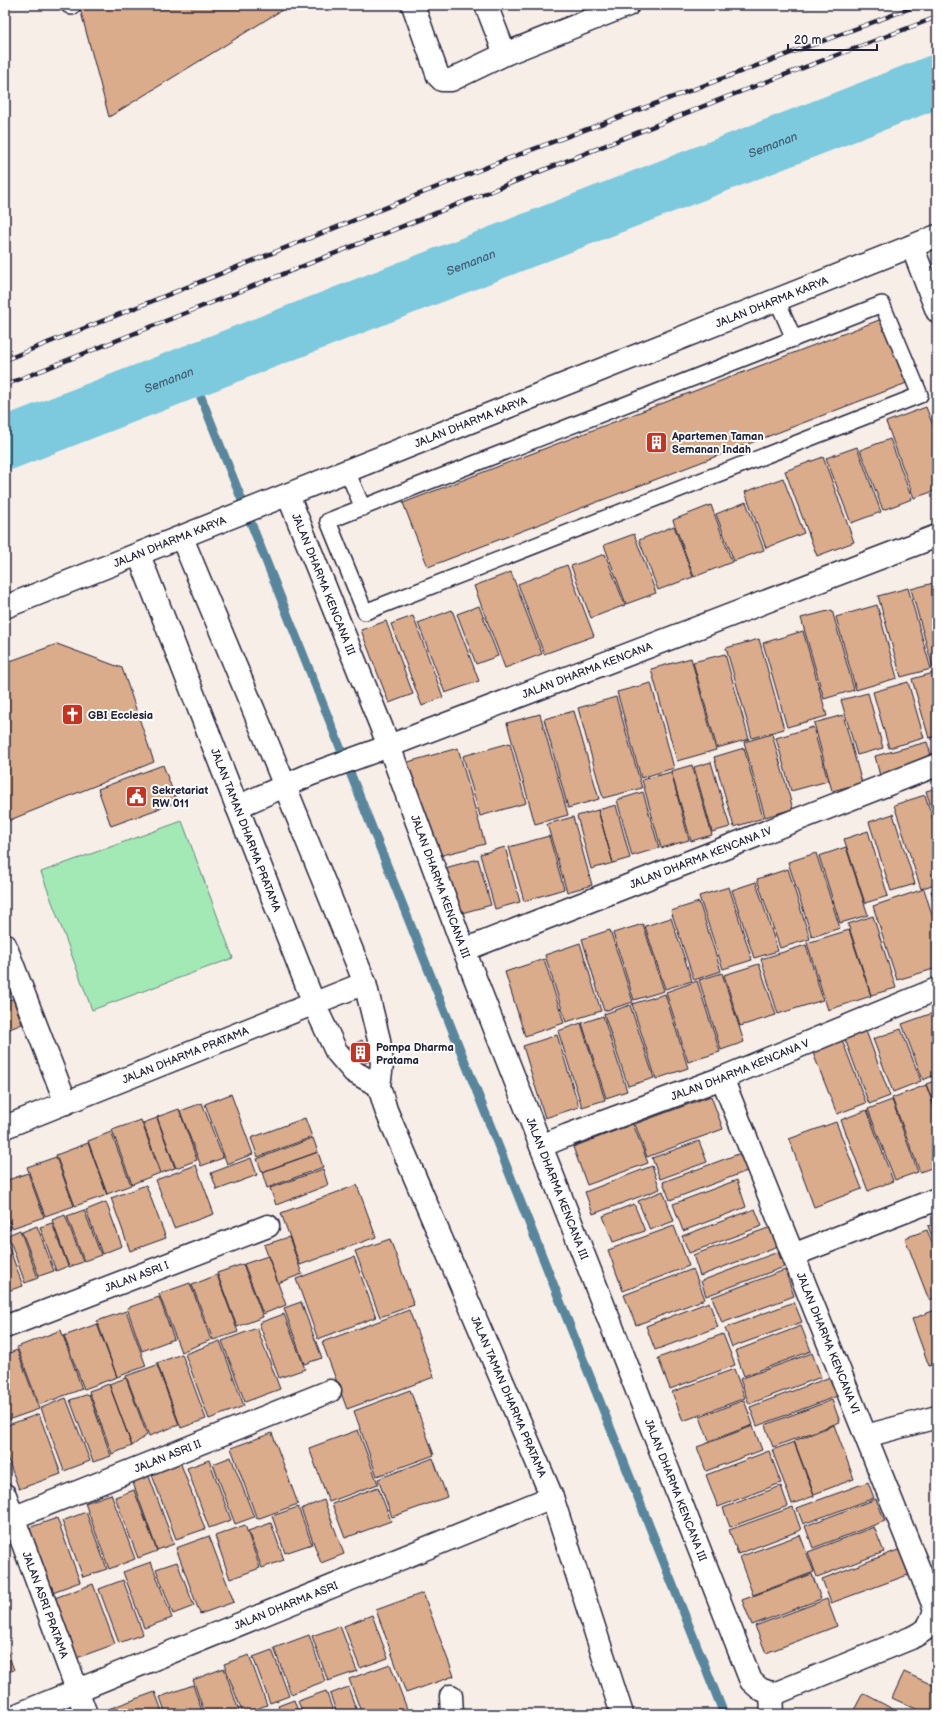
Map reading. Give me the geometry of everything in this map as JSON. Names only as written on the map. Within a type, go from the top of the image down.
[{"type":"street","points":[[413,5],[438,76],[442,80],[451,80],[505,54],[628,5]]},
{"type":"street","points":[[486,5],[505,54]]},
{"type":"street","name":"JALAN DHARMA KARYA","points":[[5,607],[182,538],[937,236]]},
{"type":"street","points":[[912,246],[937,311]]},
{"type":"street","name":"JALAN DHARMA KENCANA III","points":[[280,498],[387,747],[464,950],[751,1681],[760,1689],[771,1704],[792,1688],[925,1631],[931,1622],[935,1609]]},
{"type":"street","name":"JALAN DHARMA KENCANA","points":[[237,807],[309,775],[387,747],[937,536]]},
{"type":"street","name":"JALAN TAMAN DHARMA PRATAMA","points":[[182,538],[267,742],[364,983],[379,1040],[382,1064],[379,1086],[386,1110],[552,1497],[622,1714]]},
{"type":"street","name":"JALAN TAMAN DHARMA PRATAMA","points":[[139,554],[314,1004],[336,1051],[354,1072],[379,1086]]},
{"type":"street","name":"JALAN DHARMA KENCANA IV","points":[[464,950],[937,765]]},
{"type":"street","points":[[5,945],[66,1103]]},
{"type":"street","name":"JALAN DHARMA PRATAMA","points":[[5,1127],[364,983]]},
{"type":"street","name":"JALAN DHARMA KENCANA V","points":[[541,1146],[568,1134],[722,1078],[937,989]]},
{"type":"street","name":"JALAN DHARMA KENCANA VI","points":[[722,1078],[935,1609]]},
{"type":"street","points":[[793,1255],[937,1199]]},
{"type":"street","name":"JALAN ASRI I","points":[[5,1327],[268,1226]]},
{"type":"street","name":"JALAN ASRI II","points":[[9,1519],[330,1391]]},
{"type":"street","points":[[866,1436],[937,1417]]},
{"type":"street","name":"JALAN ASRI PRATAMA","points":[[5,1496],[9,1519],[86,1714]]},
{"type":"street","name":"JALAN DHARMA ASRI","points":[[19,1714],[552,1497]]},
{"type":"lane","points":[[778,300],[794,339]]},
{"type":"lane","points":[[882,304],[920,395],[365,612],[328,521],[363,508],[882,304]]},
{"type":"lane","points":[[347,471],[363,508]]},
{"type":"green space","points":[[182,821],[233,958],[92,1010],[41,872]]},
{"type":"building","points":[[79,5],[290,5],[109,117]]},
{"type":"building","name":"Apartemen Taman Semanan Indah","points":[[887,317],[912,381],[428,567],[403,503]]},
{"type":"building","points":[[926,407],[937,436],[937,490],[914,498],[886,422]]},
{"type":"building","points":[[890,439],[912,499],[883,510],[860,450]]},
{"type":"building","points":[[857,447],[881,512],[851,523],[826,458]]},
{"type":"building","points":[[823,457],[854,542],[817,556],[785,471]]},
{"type":"building","points":[[783,478],[804,533],[766,548],[745,492]]},
{"type":"building","points":[[746,502],[764,550],[734,561],[716,514]]},
{"type":"building","points":[[711,505],[732,562],[694,577],[673,520]]},
{"type":"building","points":[[674,526],[693,577],[658,590],[639,540]]},
{"type":"building","points":[[634,534],[656,593],[626,604],[604,545]]},
{"type":"building","points":[[605,554],[625,605],[591,618],[571,566]]},
{"type":"building","points":[[567,565],[594,636],[544,654],[518,584]]},
{"type":"building","points":[[511,572],[542,654],[505,668],[474,586]]},
{"type":"building","points":[[937,582],[937,667],[933,668],[911,589]]},
{"type":"building","points":[[908,588],[931,669],[901,677],[878,596]]},
{"type":"building","points":[[877,605],[897,678],[856,690],[836,617]]},
{"type":"building","points":[[479,606],[498,656],[476,664],[457,614]]},
{"type":"building","points":[[452,610],[479,681],[445,693],[418,623]]},
{"type":"building","points":[[832,610],[854,690],[824,699],[801,618]]},
{"type":"building","points":[[413,616],[443,697],[422,706],[391,624]]},
{"type":"building","points":[[386,621],[413,694],[389,703],[361,630]]},
{"type":"building","points":[[803,631],[827,716],[787,727],[763,643]]},
{"type":"building","points":[[759,639],[784,729],[752,738],[726,648]]},
{"type":"building","name":"GBI Ecclesia","points":[[57,644],[122,668],[154,762],[5,822],[5,663]]},
{"type":"building","points":[[725,654],[749,739],[717,748],[693,662]]},
{"type":"building","points":[[691,658],[716,750],[677,761],[651,669]]},
{"type":"building","points":[[937,672],[937,736],[929,738],[912,679]]},
{"type":"building","points":[[908,682],[924,738],[889,748],[873,692]]},
{"type":"building","points":[[651,683],[674,768],[641,778],[617,692]]},
{"type":"building","points":[[868,693],[883,748],[857,755],[841,700]]},
{"type":"building","points":[[616,697],[642,788],[603,798],[578,708]]},
{"type":"building","points":[[574,711],[599,799],[568,808],[544,719]]},
{"type":"building","points":[[540,714],[568,815],[535,824],[507,723]]},
{"type":"building","points":[[843,715],[862,783],[832,791],[814,723]]},
{"type":"building","points":[[813,727],[828,781],[791,791],[776,738]]},
{"type":"building","points":[[772,734],[793,809],[765,817],[744,742]]},
{"type":"building","points":[[927,742],[933,761],[880,776],[875,756]]},
{"type":"building","points":[[510,743],[526,803],[480,816],[463,756]]},
{"type":"building","points":[[458,748],[485,844],[435,857],[408,762]]},
{"type":"building","points":[[744,748],[763,818],[734,827],[714,757]]},
{"type":"building","points":[[711,762],[730,827],[712,832],[694,767]]},
{"type":"building","name":"Sekretariat RW 011","points":[[163,765],[177,802],[111,826],[98,789]]},
{"type":"building","points":[[692,765],[712,835],[691,841],[671,771]]},
{"type":"building","points":[[671,772],[689,840],[661,848],[642,780]]},
{"type":"building","points":[[937,788],[937,825],[926,791]]},
{"type":"building","points":[[643,792],[659,848],[632,856],[617,800]]},
{"type":"building","points":[[925,795],[937,832],[937,883],[921,889],[894,805]]},
{"type":"building","points":[[616,805],[630,858],[613,863],[598,810]]},
{"type":"building","points":[[598,810],[613,863],[591,869],[577,816]]},
{"type":"building","points":[[893,814],[915,884],[891,891],[869,822]]},
{"type":"building","points":[[573,817],[592,885],[567,892],[547,824]]},
{"type":"building","points":[[868,831],[888,896],[865,903],[844,839]]},
{"type":"building","points":[[549,836],[564,889],[524,901],[509,847]]},
{"type":"building","points":[[505,847],[520,902],[495,909],[480,854]]},
{"type":"building","points":[[846,847],[868,915],[840,923],[819,856]]},
{"type":"building","points":[[816,853],[840,928],[812,937],[788,862]]},
{"type":"building","points":[[478,859],[491,905],[458,914],[445,868]]},
{"type":"building","points":[[788,869],[810,939],[780,948],[757,879]]},
{"type":"building","points":[[756,882],[778,951],[754,958],[732,890]]},
{"type":"building","points":[[729,887],[752,960],[723,969],[699,896]]},
{"type":"building","points":[[924,889],[937,931],[937,968],[897,980],[873,906]]},
{"type":"building","points":[[937,889],[937,910],[931,891]]},
{"type":"building","points":[[699,902],[721,971],[694,980],[671,911]]},
{"type":"building","points":[[873,916],[896,988],[871,995],[848,924]]},
{"type":"building","points":[[671,918],[692,981],[665,989],[645,926]]},
{"type":"building","points":[[643,924],[664,991],[634,1000],[613,933]]},
{"type":"building","points":[[610,930],[633,1002],[604,1011],[582,939]]},
{"type":"building","points":[[849,930],[871,996],[828,1010],[807,943]]},
{"type":"building","points":[[580,943],[601,1011],[566,1022],[545,955]]},
{"type":"building","points":[[806,945],[823,1000],[778,1014],[761,959]]},
{"type":"building","points":[[544,959],[564,1023],[525,1036],[505,972]]},
{"type":"building","points":[[759,964],[776,1015],[740,1026],[724,975]]},
{"type":"building","points":[[722,973],[744,1042],[721,1050],[699,980]]},
{"type":"building","points":[[5,980],[10,995],[5,997]]},
{"type":"building","points":[[697,981],[720,1052],[688,1062],[666,992]]},
{"type":"building","points":[[937,989],[937,1019],[927,993]]},
{"type":"building","points":[[665,994],[688,1068],[656,1079],[632,1004]]},
{"type":"building","points":[[13,999],[22,1024],[5,1031],[5,1001]]},
{"type":"building","points":[[630,1005],[654,1078],[628,1086],[604,1014]]},
{"type":"building","points":[[933,1013],[937,1023],[937,1074],[923,1080],[902,1024]]},
{"type":"building","points":[[603,1016],[627,1091],[606,1098],[582,1023]]},
{"type":"building","points":[[581,1023],[605,1100],[582,1107],[558,1031]]},
{"type":"building","points":[[863,1023],[890,1096],[869,1104],[842,1031]]},
{"type":"building","points":[[901,1029],[921,1081],[893,1092],[873,1039]]},
{"type":"building","points":[[557,1035],[579,1107],[545,1118],[523,1046]]},
{"type":"building","points":[[841,1037],[866,1103],[837,1114],[811,1048]]},
{"type":"building","name":"Pompa Dharma Pratama","points":[[362,1040],[371,1060],[357,1067],[348,1047]]},
{"type":"building","points":[[937,1080],[937,1112],[926,1084]]},
{"type":"building","points":[[926,1085],[937,1115],[937,1166],[920,1172],[892,1098]]},
{"type":"building","points":[[231,1094],[253,1154],[227,1164],[205,1104]]},
{"type":"building","points":[[711,1096],[723,1129],[647,1157],[635,1124]]},
{"type":"building","points":[[892,1100],[918,1172],[895,1180],[868,1109]]},
{"type":"building","points":[[202,1103],[223,1158],[201,1166],[180,1111]]},
{"type":"building","points":[[179,1109],[197,1160],[176,1168],[157,1117]]},
{"type":"building","points":[[867,1110],[893,1181],[868,1191],[841,1120]]},
{"type":"building","points":[[157,1118],[175,1168],[161,1173],[143,1123]]},
{"type":"building","points":[[305,1118],[312,1137],[258,1157],[251,1138]]},
{"type":"building","points":[[141,1120],[160,1173],[132,1184],[112,1130]]},
{"type":"building","points":[[836,1122],[862,1189],[814,1207],[789,1139]]},
{"type":"building","points":[[633,1124],[648,1163],[587,1185],[573,1147]]},
{"type":"building","points":[[111,1132],[131,1185],[107,1194],[88,1141]]},
{"type":"building","points":[[313,1138],[318,1152],[262,1172],[257,1159]]},
{"type":"building","points":[[699,1141],[707,1162],[660,1179],[652,1158]]},
{"type":"building","points":[[88,1143],[107,1195],[75,1206],[56,1155]]},
{"type":"building","points":[[318,1152],[323,1167],[267,1188],[262,1172]]},
{"type":"building","points":[[741,1153],[747,1171],[670,1200],[663,1182]]},
{"type":"building","points":[[56,1157],[74,1206],[45,1216],[27,1167]]},
{"type":"building","points":[[251,1158],[257,1175],[217,1190],[211,1173]]},
{"type":"building","points":[[196,1165],[214,1214],[174,1228],[156,1180]]},
{"type":"building","points":[[652,1166],[660,1189],[593,1214],[585,1192]]},
{"type":"building","points":[[323,1169],[328,1185],[276,1205],[270,1188]]},
{"type":"building","points":[[28,1173],[44,1217],[12,1228],[5,1210],[5,1181]]},
{"type":"building","points":[[737,1180],[746,1207],[683,1231],[673,1204]]},
{"type":"building","points":[[146,1185],[166,1238],[130,1251],[111,1198]]},
{"type":"building","points":[[357,1185],[376,1237],[300,1265],[281,1213]]},
{"type":"building","points":[[663,1191],[674,1221],[650,1230],[638,1201]]},
{"type":"building","points":[[106,1202],[122,1246],[102,1254],[86,1210]]},
{"type":"building","points":[[634,1204],[645,1231],[613,1242],[603,1216]]},
{"type":"building","points":[[755,1209],[762,1226],[689,1253],[682,1236]]},
{"type":"building","points":[[84,1210],[101,1255],[84,1261],[67,1216]]},
{"type":"building","points":[[5,1212],[11,1229],[5,1231]]},
{"type":"building","points":[[65,1215],[83,1262],[69,1267],[52,1220]]},
{"type":"building","points":[[52,1223],[68,1266],[56,1271],[40,1227]]},
{"type":"building","points":[[937,1223],[937,1250],[928,1226]]},
{"type":"building","points":[[37,1226],[54,1271],[39,1276],[22,1232]]},
{"type":"building","points":[[674,1226],[689,1266],[623,1291],[608,1250]]},
{"type":"building","points":[[771,1227],[778,1246],[700,1276],[693,1255]]},
{"type":"building","points":[[20,1230],[38,1278],[25,1283],[8,1235]]},
{"type":"building","points":[[927,1230],[937,1256],[937,1297],[929,1300],[905,1238]]},
{"type":"building","points":[[289,1237],[302,1274],[278,1283],[264,1245]]},
{"type":"building","points":[[6,1239],[23,1286],[7,1291],[5,1285]]},
{"type":"building","points":[[390,1239],[414,1305],[380,1317],[355,1251]]},
{"type":"building","points":[[778,1252],[784,1267],[706,1296],[701,1281]]},
{"type":"building","points":[[268,1256],[286,1305],[263,1314],[244,1264]]},
{"type":"building","points":[[354,1257],[376,1317],[318,1339],[296,1279]]},
{"type":"building","points":[[243,1264],[263,1317],[237,1327],[217,1273]]},
{"type":"building","points":[[693,1269],[705,1299],[636,1325],[624,1295]]},
{"type":"building","points":[[785,1270],[794,1296],[722,1323],[712,1297]]},
{"type":"building","points":[[217,1275],[238,1332],[213,1340],[192,1285]]},
{"type":"building","points":[[190,1283],[211,1340],[181,1352],[159,1294]]},
{"type":"building","points":[[159,1297],[174,1339],[142,1351],[127,1308]]},
{"type":"building","points":[[301,1302],[322,1358],[304,1364],[284,1308]]},
{"type":"building","points":[[709,1302],[718,1327],[655,1350],[646,1326]]},
{"type":"building","points":[[794,1302],[802,1322],[732,1347],[725,1328]]},
{"type":"building","points":[[409,1310],[434,1377],[347,1409],[322,1342]]},
{"type":"building","points":[[935,1310],[937,1315],[937,1363],[929,1366],[912,1319]]},
{"type":"building","points":[[126,1311],[146,1366],[117,1377],[97,1321]]},
{"type":"building","points":[[284,1314],[305,1369],[279,1378],[259,1323]]},
{"type":"building","points":[[97,1324],[117,1377],[84,1389],[64,1336]]},
{"type":"building","points":[[801,1326],[811,1351],[744,1376],[735,1351]]},
{"type":"building","points":[[257,1328],[280,1389],[245,1402],[222,1341]]},
{"type":"building","points":[[61,1330],[82,1389],[39,1405],[17,1347]]},
{"type":"building","points":[[723,1334],[735,1365],[670,1389],[658,1358]]},
{"type":"building","points":[[220,1341],[244,1406],[209,1419],[185,1354]]},
{"type":"building","points":[[17,1350],[39,1409],[5,1421],[5,1355]]},
{"type":"building","points":[[812,1353],[821,1377],[749,1404],[740,1379]]},
{"type":"building","points":[[182,1354],[206,1419],[181,1428],[157,1363]]},
{"type":"building","points":[[157,1365],[179,1425],[149,1436],[126,1376]]},
{"type":"building","points":[[734,1369],[745,1398],[683,1421],[672,1392]]},
{"type":"building","points":[[833,1376],[840,1395],[757,1426],[750,1407]]},
{"type":"building","points":[[126,1378],[147,1435],[132,1446],[109,1384]]},
{"type":"building","points":[[109,1384],[132,1446],[112,1454],[89,1391]]},
{"type":"building","points":[[410,1390],[434,1455],[377,1476],[354,1411]]},
{"type":"building","points":[[89,1394],[111,1456],[93,1462],[70,1400]]},
{"type":"building","points":[[66,1398],[90,1461],[64,1471],[41,1408]]},
{"type":"building","points":[[744,1400],[753,1425],[709,1441],[700,1417]]},
{"type":"building","points":[[832,1400],[840,1422],[773,1447],[765,1425]]},
{"type":"building","points":[[39,1414],[61,1474],[19,1489],[5,1452],[5,1426]]},
{"type":"building","points":[[834,1425],[854,1479],[814,1494],[794,1441]]},
{"type":"building","points":[[753,1426],[762,1450],[706,1471],[697,1447]]},
{"type":"building","points":[[358,1430],[378,1484],[329,1502],[309,1448]]},
{"type":"building","points":[[272,1433],[298,1504],[257,1519],[231,1448]]},
{"type":"building","points":[[794,1442],[814,1496],[792,1504],[772,1450]]},
{"type":"building","points":[[769,1451],[781,1483],[718,1507],[706,1475]]},
{"type":"building","points":[[178,1456],[205,1529],[176,1539],[149,1467]]},
{"type":"building","points":[[231,1457],[254,1517],[235,1524],[213,1464]]},
{"type":"building","points":[[433,1458],[447,1497],[392,1517],[378,1479]]},
{"type":"building","points":[[209,1460],[231,1520],[209,1528],[187,1468]]},
{"type":"building","points":[[147,1471],[174,1544],[157,1550],[131,1477]]},
{"type":"building","points":[[868,1482],[874,1498],[803,1524],[797,1508]]},
{"type":"building","points":[[781,1486],[788,1506],[730,1527],[723,1508]]},
{"type":"building","points":[[378,1487],[391,1521],[345,1538],[332,1504]]},
{"type":"building","points":[[134,1490],[157,1551],[138,1558],[115,1497]]},
{"type":"building","points":[[111,1494],[135,1559],[109,1569],[85,1503]]},
{"type":"building","points":[[876,1499],[885,1521],[813,1548],[805,1526]]},
{"type":"building","points":[[324,1500],[344,1554],[321,1563],[301,1509]]},
{"type":"building","points":[[298,1507],[312,1544],[285,1553],[272,1516]]},
{"type":"building","points":[[793,1507],[801,1530],[738,1554],[729,1530]]},
{"type":"building","points":[[86,1512],[107,1569],[83,1577],[62,1521]]},
{"type":"building","points":[[57,1518],[80,1582],[47,1594],[23,1530]]},
{"type":"building","points":[[271,1523],[284,1560],[262,1568],[248,1531]]},
{"type":"building","points":[[245,1525],[260,1568],[230,1579],[215,1536]]},
{"type":"building","points":[[874,1527],[884,1552],[817,1577],[808,1552]]},
{"type":"building","points":[[800,1535],[814,1572],[753,1595],[739,1557]]},
{"type":"building","points":[[209,1536],[234,1602],[200,1614],[176,1548]]},
{"type":"building","points":[[906,1547],[916,1572],[831,1603],[822,1579]]},
{"type":"building","points":[[151,1562],[172,1618],[144,1628],[123,1572]]},
{"type":"building","points":[[177,1562],[194,1606],[173,1614],[156,1569]]},
{"type":"building","points":[[812,1574],[821,1599],[752,1625],[742,1600]]},
{"type":"building","points":[[123,1580],[143,1634],[119,1643],[99,1589]]},
{"type":"building","points":[[93,1584],[115,1644],[74,1659],[52,1599]]},
{"type":"building","points":[[423,1593],[454,1676],[406,1693],[376,1610]]},
{"type":"building","points":[[827,1599],[837,1626],[766,1653],[755,1626]]},
{"type":"building","points":[[372,1615],[388,1658],[360,1668],[344,1626]]},
{"type":"building","points":[[340,1626],[357,1671],[328,1681],[312,1636]]},
{"type":"building","points":[[309,1635],[325,1681],[291,1694],[274,1648]]},
{"type":"building","points":[[5,1645],[14,1670],[5,1673]]},
{"type":"building","points":[[272,1650],[289,1696],[270,1703],[253,1657]]},
{"type":"building","points":[[249,1655],[267,1705],[243,1714],[224,1664]]},
{"type":"building","points":[[390,1664],[409,1714],[362,1714],[349,1679]]},
{"type":"building","points":[[224,1668],[240,1714],[205,1714],[193,1680]]},
{"type":"building","points":[[904,1672],[937,1687],[937,1714],[927,1714],[892,1698]]},
{"type":"building","points":[[193,1685],[203,1714],[166,1714],[160,1697]]},
{"type":"building","points":[[348,1687],[358,1714],[337,1714],[330,1694]]},
{"type":"building","points":[[326,1691],[334,1714],[303,1714],[298,1701]]},
{"type":"building","points":[[155,1692],[163,1714],[101,1714],[100,1712]]},
{"type":"building","points":[[863,1693],[902,1714],[856,1714],[853,1712]]},
{"type":"building","points":[[294,1700],[299,1714],[281,1714],[278,1706]]},
{"type":"building","points":[[275,1709],[277,1714],[263,1714]]},
{"type":"waterway","name":"Semanan","points":[[5,444],[937,81]]},
{"type":"waterway","points":[[191,372],[724,1714]]},
{"type":"railway","points":[[5,360],[507,159],[919,5]]},
{"type":"railway","points":[[5,385],[724,98],[937,17]]},
{"type":"place","name":"Apartemen Taman Semanan Indah","points":[[657,442]]},
{"type":"place","name":"GBI Ecclesia","points":[[72,715]]},
{"type":"place","name":"Sekretariat RW 011","points":[[137,796]]},
{"type":"place","name":"Pompa Dharma Pratama","points":[[360,1053]]}]
